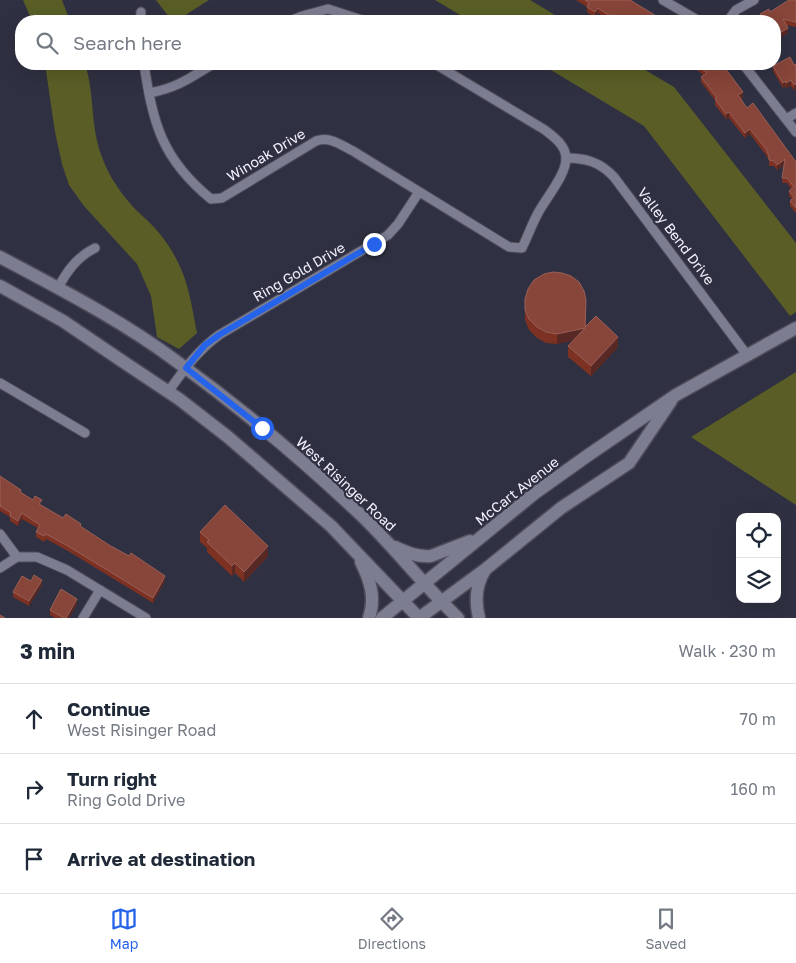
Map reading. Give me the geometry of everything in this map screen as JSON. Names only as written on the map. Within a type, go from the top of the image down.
[{"type":"main road","name":"West Risinger Road","points":[[0,257],[115,320],[186,368],[281,443],[363,517],[458,618]]},
{"type":"main road","points":[[0,286],[63,322],[168,392],[228,437],[331,526],[419,618]]},
{"type":"main road","name":"McCart Avenue","points":[[382,618],[542,488],[676,395],[796,328]]},
{"type":"main road","name":"McCart Avenue","points":[[419,618],[487,568],[561,508],[629,463],[676,395]]},
{"type":"main road","points":[[388,544],[413,555],[431,556],[482,537]]},
{"type":"main road","points":[[354,549],[368,577],[371,588],[372,605],[368,618]]},
{"type":"main road","points":[[479,618],[477,597],[480,577],[487,568]]},
{"type":"street","points":[[663,0],[689,15]]},
{"type":"street","points":[[732,15],[736,10],[754,0]]},
{"type":"street","points":[[306,15],[328,9],[346,15]]},
{"type":"street","name":"Winoak Drive","points":[[145,70],[156,124],[170,156],[211,199],[222,198],[323,138],[352,151],[509,247],[522,248],[538,213],[558,179],[566,158]]},
{"type":"street","points":[[149,93],[168,90],[204,70]]},
{"type":"street","points":[[445,70],[555,138],[565,152],[566,158]]},
{"type":"street","points":[[748,70],[796,132]]},
{"type":"street","points":[[786,119],[796,113]]},
{"type":"street","name":"Valley Bend Drive","points":[[566,158],[598,163],[614,177],[748,355]]},
{"type":"street","name":"Ring Gold Drive","points":[[168,392],[205,345],[388,234],[409,211],[419,192]]},
{"type":"street","points":[[58,288],[66,272],[76,261],[86,252],[95,248]]},
{"type":"street","points":[[0,383],[85,433]]},
{"type":"street","points":[[0,534],[17,557]]},
{"type":"street","points":[[0,568],[17,557],[38,556],[67,570],[146,618]]},
{"type":"street","points":[[83,618],[100,590]]},
{"type":"green space","points":[[23,0],[62,0],[68,15],[29,15]]},
{"type":"green space","points":[[156,0],[209,0],[185,15],[167,15]]},
{"type":"green space","points":[[435,0],[530,0],[555,15],[460,15]]},
{"type":"green space","points":[[46,70],[87,70],[98,146],[105,164],[116,186],[157,231],[171,250],[186,284],[197,333],[179,349],[157,337],[151,296],[137,264],[84,206],[69,185],[55,132]]},
{"type":"green space","points":[[551,70],[645,70],[674,87],[796,243],[796,312],[790,316],[644,126]]},
{"type":"green space","points":[[796,372],[796,505],[691,437]]},
{"type":"building","points":[[585,0],[630,0],[655,15],[609,15],[598,8],[595,12],[587,7],[589,3]]},
{"type":"building","points":[[789,0],[796,0],[796,22],[783,19],[788,28],[781,32],[781,15],[760,14],[769,9],[770,12]]},
{"type":"building","points":[[790,57],[794,65],[796,64],[796,84],[794,85],[791,80],[783,83],[775,70],[781,70],[781,62]]},
{"type":"building","points":[[703,70],[726,70],[743,92],[738,95],[747,108],[753,103],[796,162],[796,208],[790,201],[794,197],[789,191],[794,187],[787,178],[782,178],[785,159],[777,165],[774,161],[769,160],[766,149],[750,129],[745,133],[729,112],[726,114],[715,99],[717,98],[701,77],[707,73]]},
{"type":"building","points":[[553,272],[571,276],[579,282],[586,300],[585,327],[596,316],[618,337],[591,366],[568,346],[585,328],[557,334],[546,332],[529,319],[525,310],[525,299],[528,289],[534,280],[544,274]]},
{"type":"building","points":[[0,476],[33,500],[35,496],[42,500],[39,504],[63,518],[66,514],[81,524],[80,526],[109,545],[129,556],[131,553],[165,576],[153,598],[68,546],[46,534],[44,536],[36,532],[40,525],[22,513],[18,521],[10,516],[11,513],[0,506]]},
{"type":"building","points":[[225,505],[268,546],[244,572],[235,563],[232,566],[207,542],[209,540],[200,532]]},
{"type":"building","points":[[34,575],[42,580],[29,601],[13,592],[22,576],[31,581]]},
{"type":"building","points":[[61,589],[77,599],[66,618],[50,610]]},
{"type":"route","points":[[262,428],[186,368],[205,345],[219,335],[374,244]]}]
